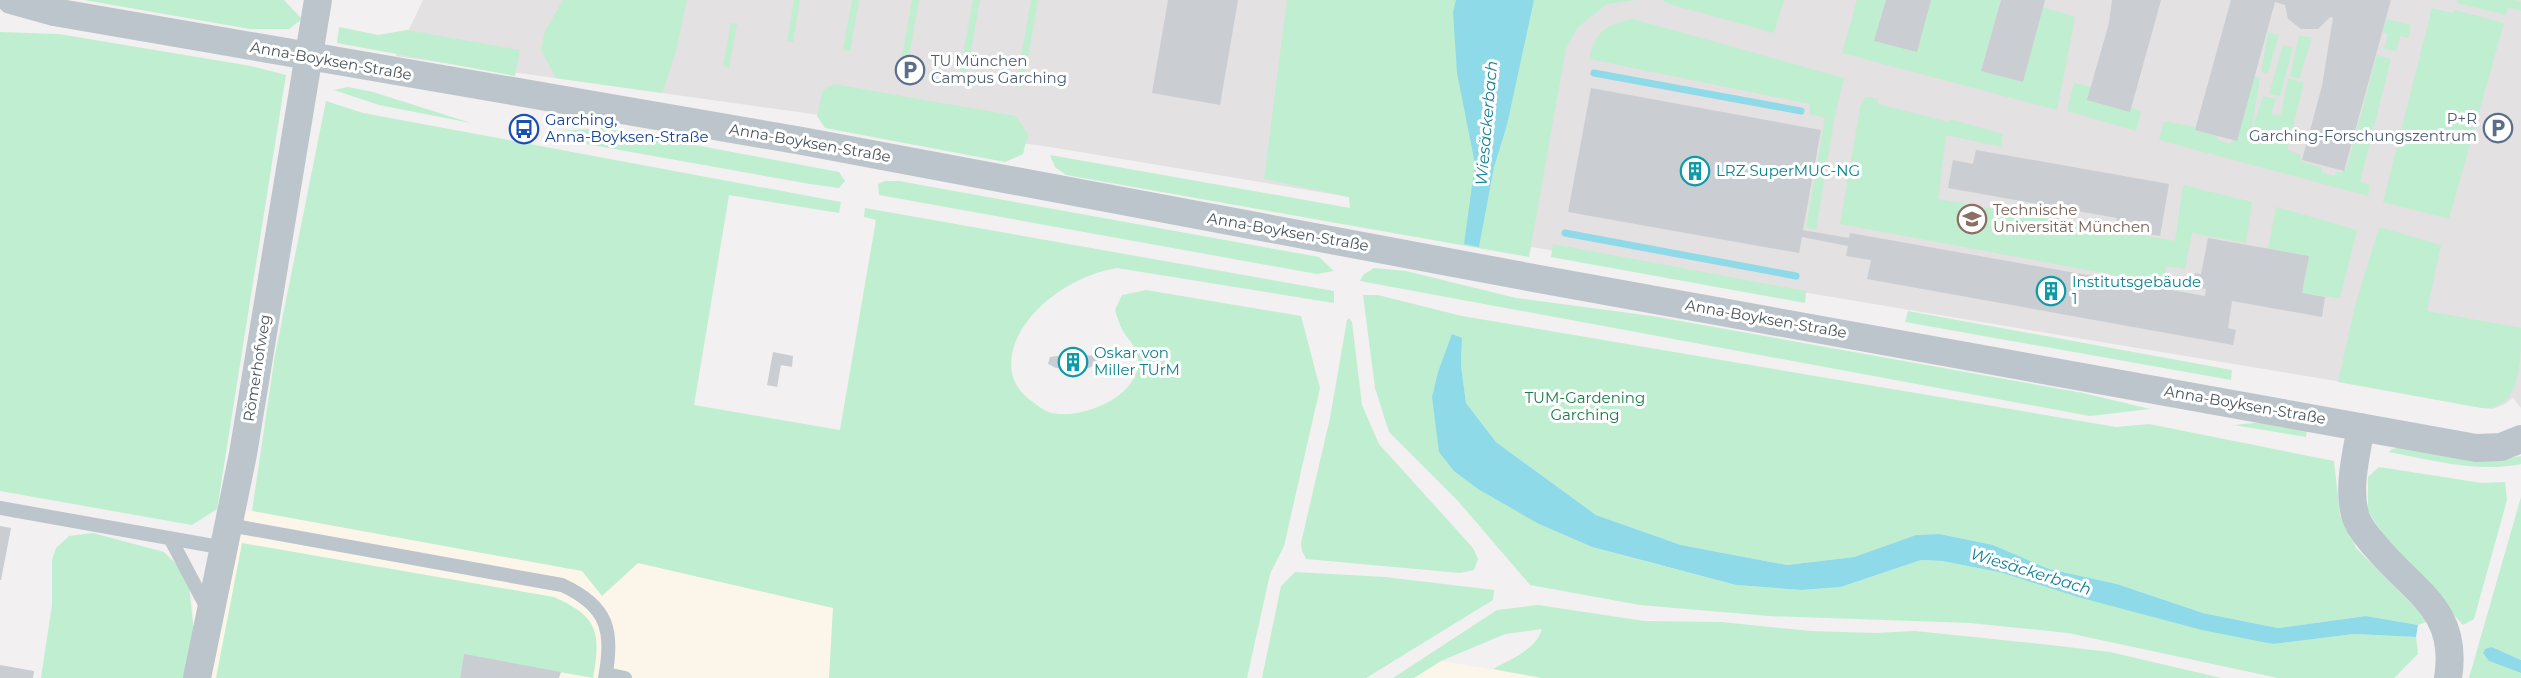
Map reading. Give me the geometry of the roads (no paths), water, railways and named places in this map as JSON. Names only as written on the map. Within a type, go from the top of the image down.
[{"type":"street","name":"Anna-Boyksen-Straße","points":[[10,0],[54,12],[824,145],[1539,279],[2476,448],[2502,447],[2521,439]]},
{"type":"street","name":"Römerhofweg","points":[[197,678],[243,454],[318,0]]},
{"type":"street","name":"Anna-Boyksen-Straße","points":[[0,12],[54,12]]},
{"type":"street","points":[[2361,427],[2353,487],[2353,506],[2357,519],[2362,531],[2388,561],[2437,611],[2445,625],[2450,646],[2448,678]]},
{"type":"lane","points":[[0,508],[170,538],[227,536],[562,585],[579,592],[591,601],[602,615],[610,638],[606,676],[625,678]]},
{"type":"lane","points":[[170,538],[211,614]]},
{"type":"water","name":"Wiesäckerbach","points":[[1456,0],[1534,0],[1507,125],[1494,167],[1479,247],[1464,244],[1475,164],[1457,73],[1453,12]]},
{"type":"water","name":"Wiesäckerbach","points":[[1452,334],[1462,338],[1461,365],[1466,403],[1496,442],[1596,515],[1681,545],[1787,565],[1854,557],[1916,535],[1940,534],[1993,545],[2049,569],[2117,584],[2203,613],[2278,628],[2366,616],[2418,625],[2416,637],[2354,634],[2273,644],[2202,630],[2078,597],[2003,573],[1942,561],[1921,560],[1841,587],[1802,590],[1736,585],[1592,547],[1539,524],[1478,489],[1454,471],[1439,452],[1432,397],[1438,372]]},
{"type":"water","points":[[2492,647],[2521,660],[2521,673],[2489,661],[2483,653],[2485,649]]},
{"type":"waterway","points":[[1594,73],[1801,111]]},
{"type":"waterway","points":[[1565,233],[1796,276]]},
{"type":"place","name":"TU München Campus Garching","points":[[910,70]]},
{"type":"place","name":"P+R Garching-Forschungszentrum","points":[[2498,128]]},
{"type":"place","name":"Garching, Anna-Boyksen-Straße","points":[[524,129]]},
{"type":"place","name":"LRZ SuperMUC-NG","points":[[1695,171]]},
{"type":"place","name":"Technische Universität München","points":[[1972,219]]},
{"type":"place","name":"Institutsgebäude 1","points":[[2051,291]]},
{"type":"place","name":"Oskar von Miller TUrM","points":[[1073,362]]},
{"type":"park label","name":"TUM-Gardening Garching","points":[[1585,406]]}]
